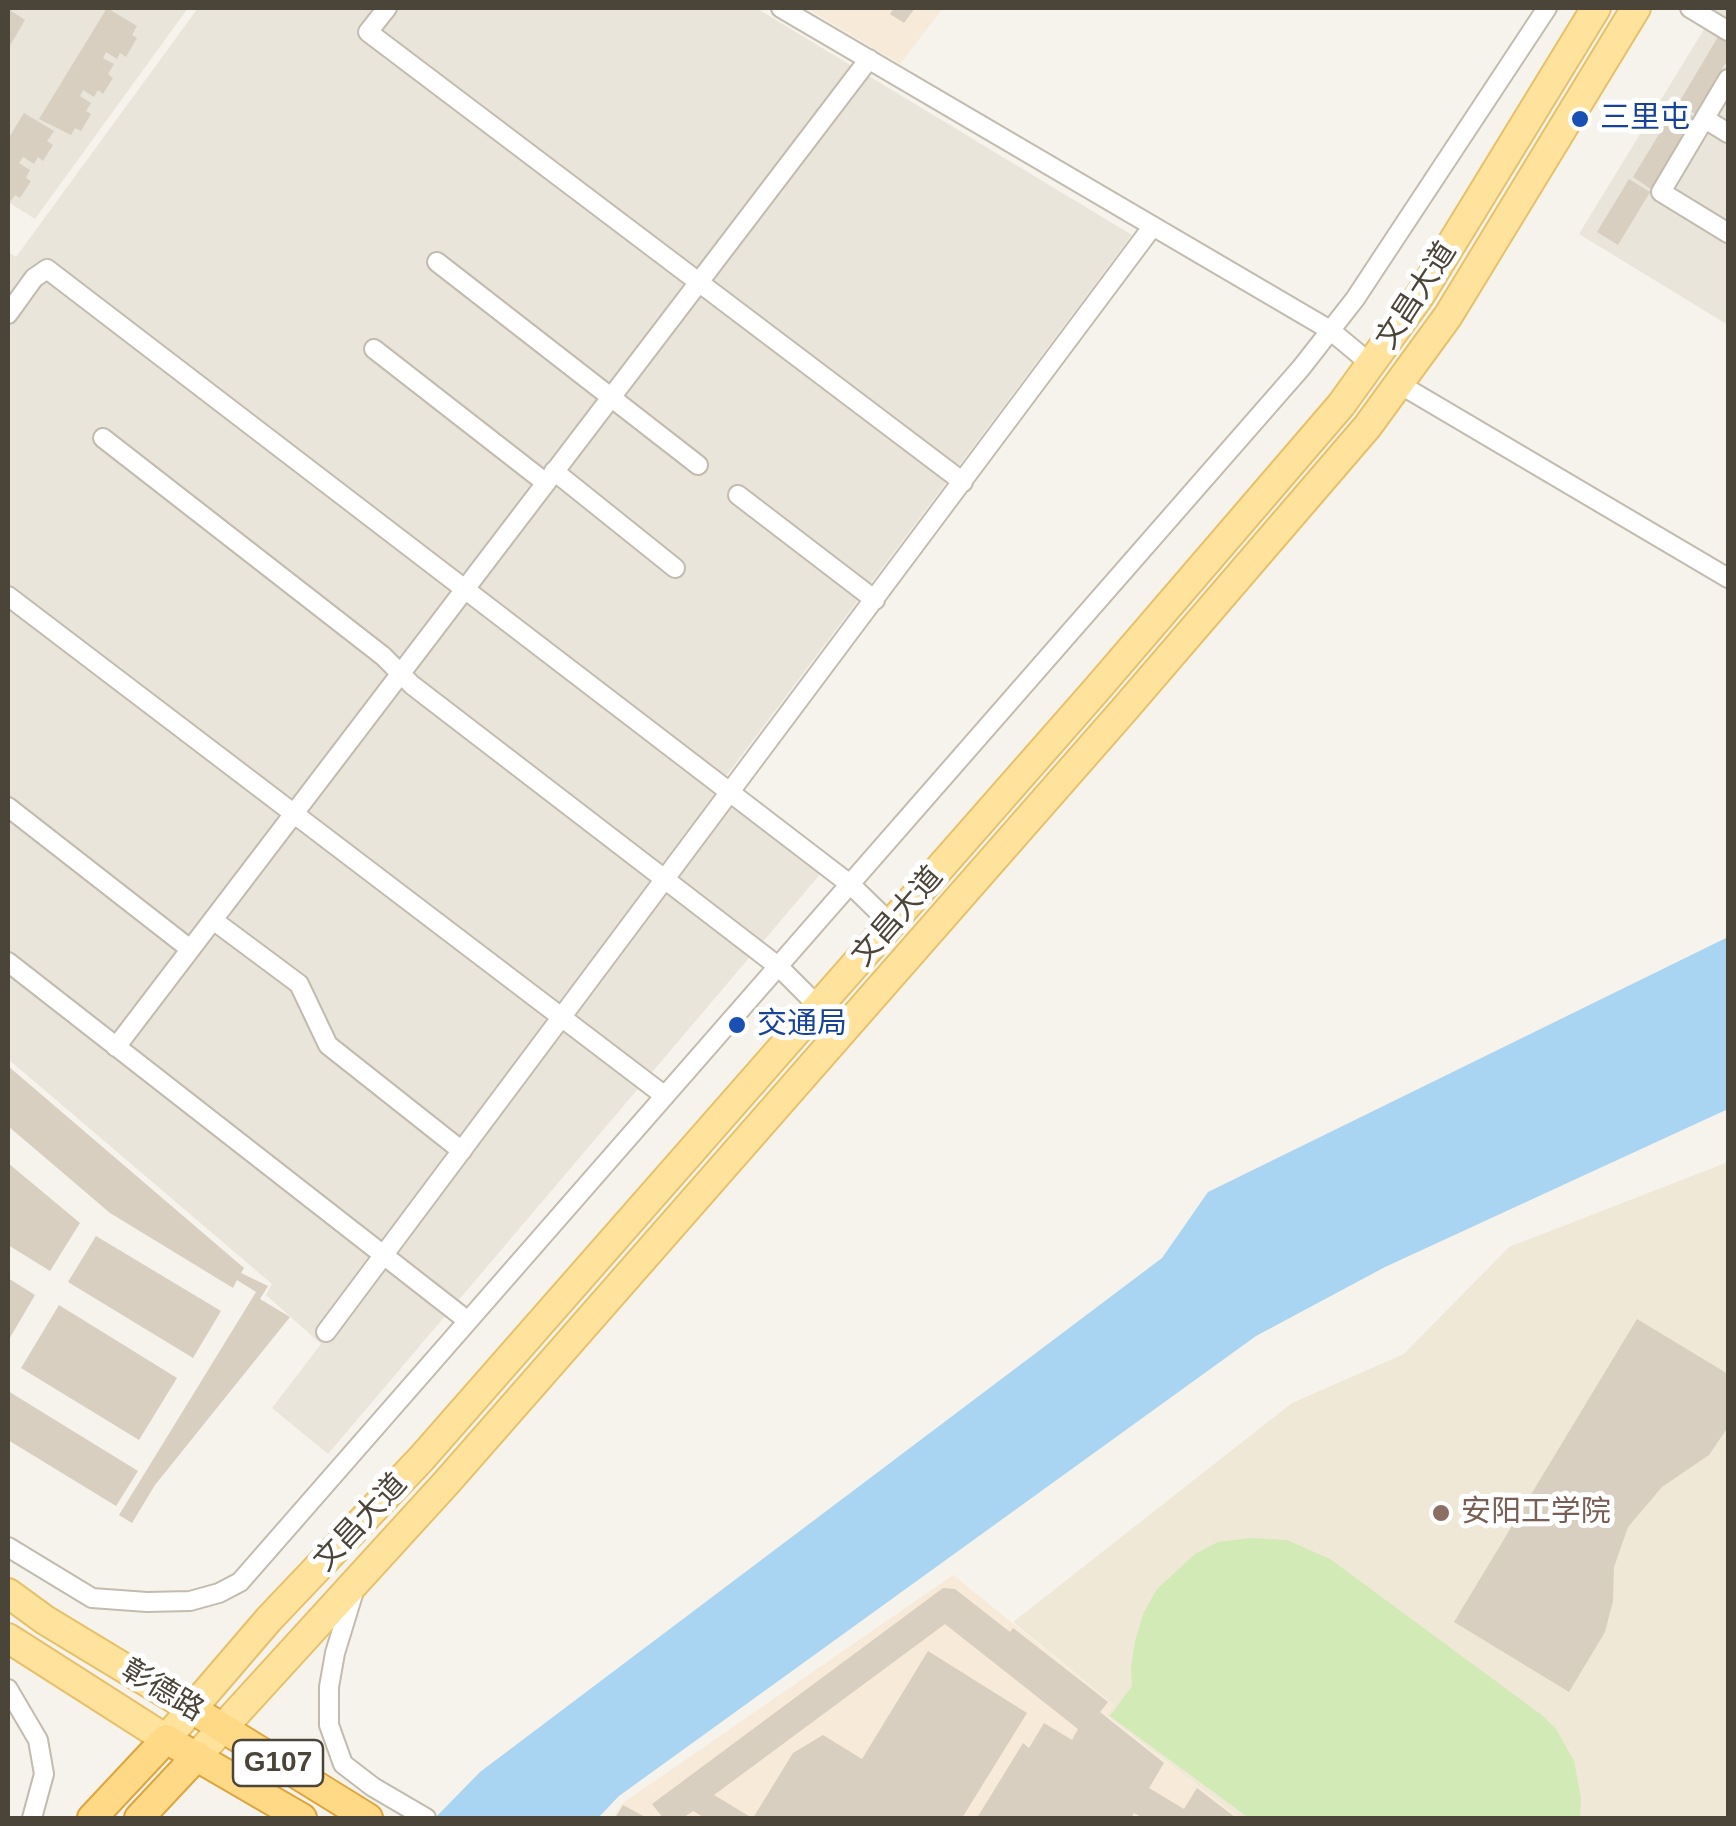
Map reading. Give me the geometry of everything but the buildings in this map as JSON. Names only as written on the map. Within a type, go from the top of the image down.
[{"type":"highway","name":"彰德路","points":[[192,1709],[366,1817]]},
{"type":"highway","name":"彰德路","points":[[166,1738],[302,1818]]},
{"type":"highway","name":"文昌大道","points":[[92,1818],[166,1738]]},
{"type":"highway","name":"文昌大道","points":[[139,1818],[196,1756]]},
{"type":"main road","name":"文昌大道","points":[[166,1738],[270,1619],[421,1460],[1097,689],[1372,365],[1419,297],[1596,8]]},
{"type":"main road","name":"文昌大道","points":[[196,1756],[447,1482],[1124,712],[1400,384],[1448,316],[1636,8]]},
{"type":"main road","name":"彰德路","points":[[8,1593],[45,1620],[192,1709]]},
{"type":"main road","name":"彰德路","points":[[8,1638],[166,1738]]},
{"type":"street","points":[[387,8],[368,32],[963,482]]},
{"type":"street","points":[[781,8],[1330,330],[1372,365]]},
{"type":"street","points":[[8,1547],[92,1598],[190,1600],[219,1593],[240,1582],[851,885],[1330,330],[1355,299],[1547,8]]},
{"type":"street","points":[[1690,8],[1728,31]]},
{"type":"street","points":[[116,1047],[869,59]]},
{"type":"street","points":[[1728,79],[1660,192],[1728,233]]},
{"type":"street","points":[[1705,119],[1728,133]]},
{"type":"street","points":[[326,1332],[1153,226]]},
{"type":"street","points":[[436,262],[698,465]]},
{"type":"street","points":[[8,314],[34,278],[48,269],[851,885],[891,924]]},
{"type":"street","points":[[374,349],[675,568]]},
{"type":"street","points":[[1400,384],[1728,578]]},
{"type":"street","points":[[103,438],[779,967],[818,1006]]},
{"type":"street","points":[[738,495],[875,600]]},
{"type":"street","points":[[8,596],[665,1096]]},
{"type":"street","points":[[8,807],[190,949]]},
{"type":"street","points":[[213,920],[299,984],[328,1046],[462,1151]]},
{"type":"street","points":[[8,962],[468,1321]]},
{"type":"street","points":[[359,1576],[335,1653],[329,1687],[329,1725],[344,1764],[426,1818]]},
{"type":"street","points":[[8,1689],[38,1740],[44,1774],[32,1818]]},
{"type":"shaded area","points":[[8,8],[188,8],[35,219],[8,202]]},
{"type":"shaded area","points":[[198,8],[756,8],[1132,235],[715,791],[822,872],[328,1454],[272,1408],[321,1344],[266,1295],[272,1284],[8,1059],[8,252],[16,257]]},
{"type":"shaded area","points":[[806,8],[943,8],[900,64]]},
{"type":"shaded area","points":[[1717,8],[1728,8],[1728,325],[1579,234]]},
{"type":"shaded area","name":"安阳工学院","points":[[1728,1162],[1728,1818],[1240,1818],[1107,1716],[1114,1705],[1013,1622],[1292,1403],[1404,1354],[1509,1247]]},
{"type":"shaded area","points":[[953,1575],[1115,1706],[1107,1717],[1240,1818],[613,1818],[623,1803]]},
{"type":"green space","points":[[1250,1538],[1287,1540],[1330,1559],[1543,1716],[1556,1729],[1574,1761],[1581,1798],[1580,1818],[1249,1818],[1110,1716],[1132,1686],[1135,1641],[1144,1612],[1157,1589],[1195,1554],[1218,1542]]},
{"type":"water","points":[[1728,937],[1728,1109],[1385,1267],[1256,1336],[619,1796],[598,1818],[435,1818],[480,1772],[1162,1258],[1208,1192]]},
{"type":"place","name":"三里屯","points":[[1580,119]]},
{"type":"place","name":"交通局","points":[[737,1025]]},
{"type":"place","name":"安阳工学院","points":[[1441,1513]]}]
